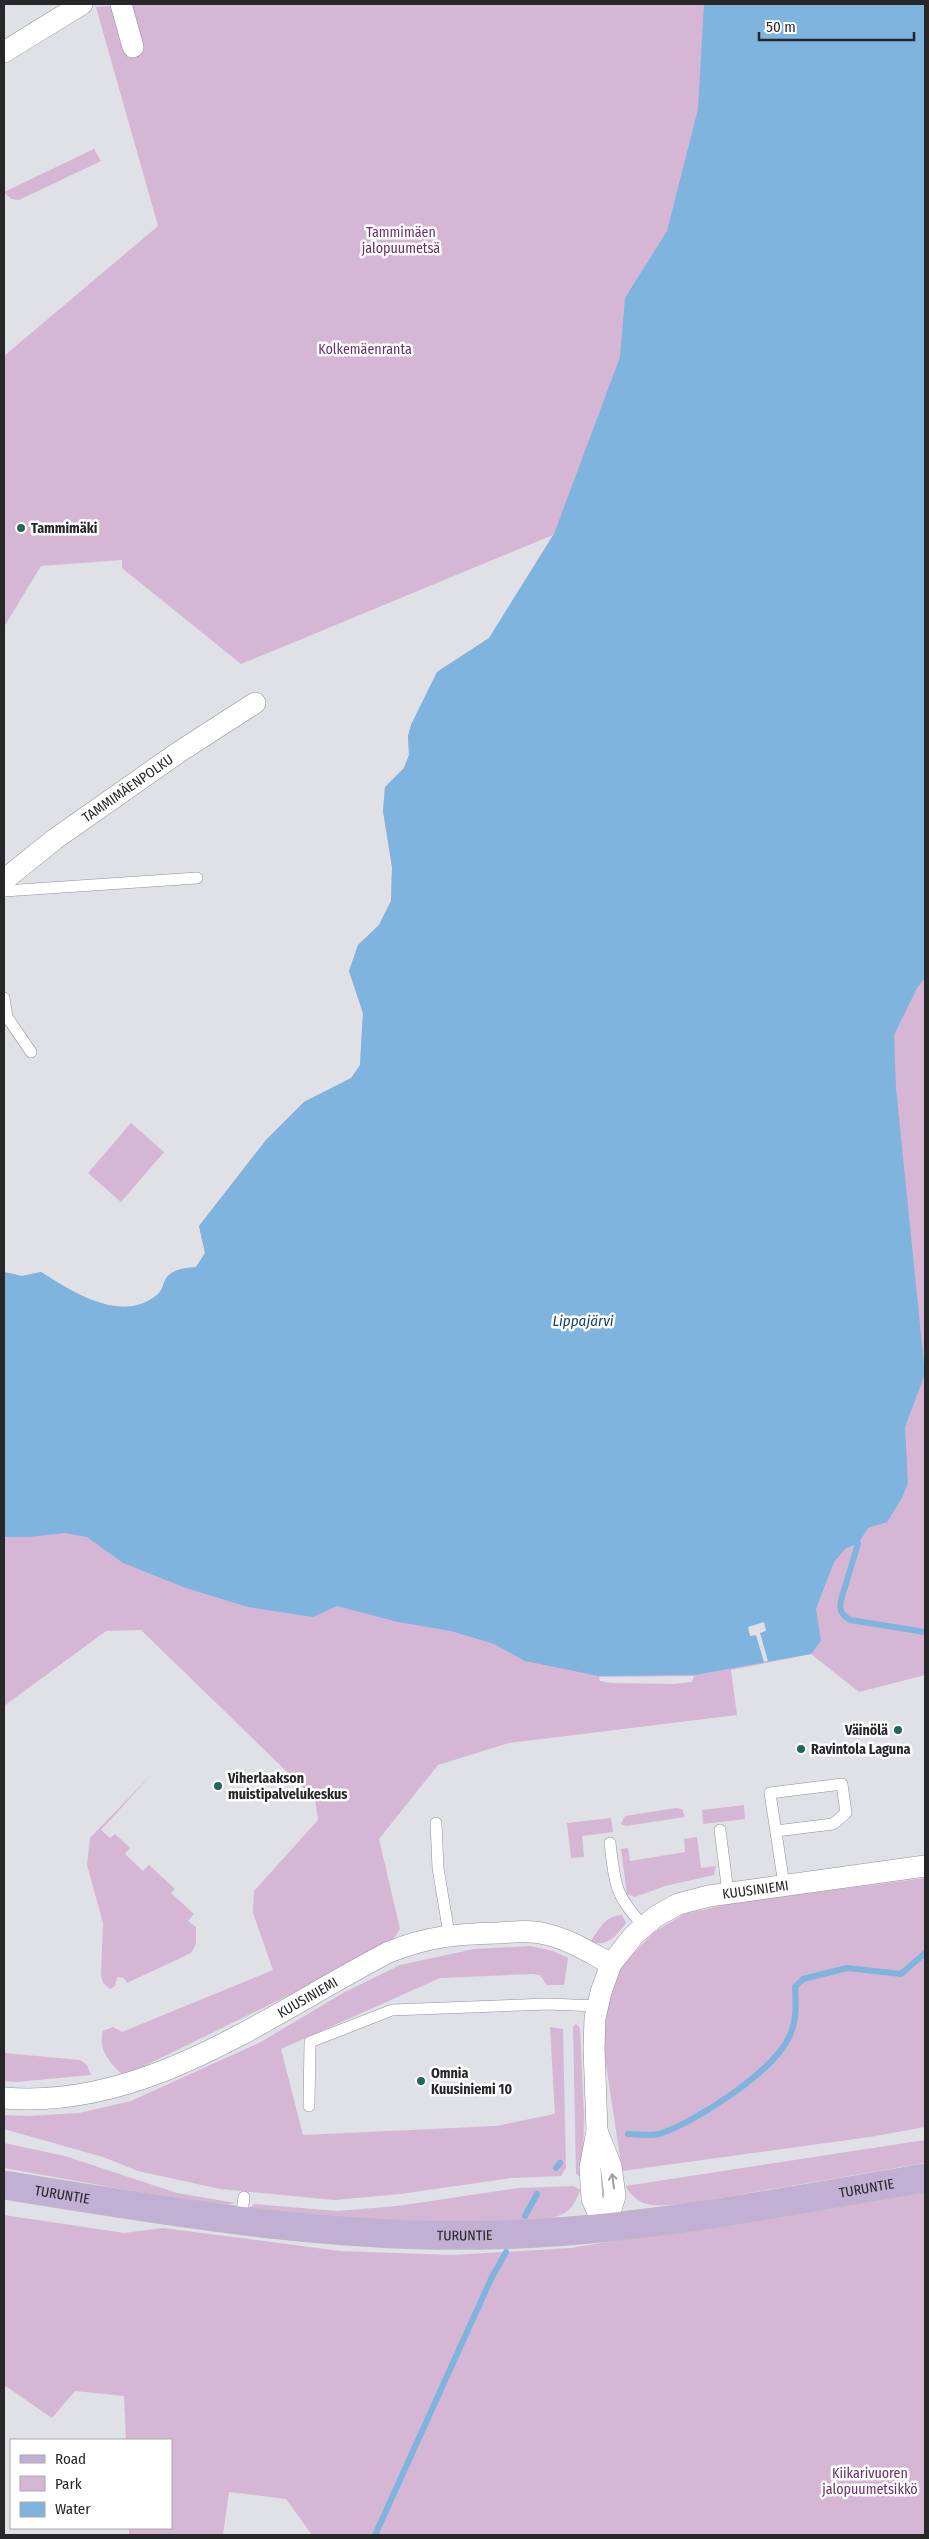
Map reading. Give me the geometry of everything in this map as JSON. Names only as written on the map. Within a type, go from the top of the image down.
[{"type":"main road","name":"TURUNTIE","points":[[4,2186],[243,2209],[364,2233],[429,2235],[552,2233],[605,2228],[925,2178]]},
{"type":"street","points":[[4,52],[82,4]]},
{"type":"street","points":[[121,4],[133,47]]},
{"type":"street","name":"TAMMIMÄENPOLKU","points":[[4,880],[55,839],[179,752],[255,703]]},
{"type":"street","name":"KUUSINIEMI","points":[[605,2228],[592,2199],[590,2168],[597,2130],[594,2047],[598,2006],[611,1964],[644,1926],[678,1904],[728,1893],[925,1866]]},
{"type":"street","name":"KUUSINIEMI","points":[[4,2098],[22,2099],[70,2096],[102,2091],[159,2073],[251,2029],[389,1952],[410,1944],[448,1934],[543,1933],[580,1946],[611,1964]]},
{"type":"lane","points":[[4,891],[197,878]]},
{"type":"lane","points":[[4,998],[7,1017],[31,1052]]},
{"type":"lane","points":[[776,1831],[833,1824],[846,1813],[842,1784],[770,1793],[784,1886]]},
{"type":"lane","points":[[436,1824],[438,1868],[448,1934]]},
{"type":"lane","points":[[720,1830],[728,1893]]},
{"type":"lane","points":[[610,1844],[615,1883],[619,1896],[626,1907],[644,1926]]},
{"type":"lane","points":[[309,2106],[310,2042],[392,2010],[548,2004],[598,2006]]},
{"type":"green space","name":"Lippajärvi","points":[[131,4],[925,4],[925,1675],[859,1692],[811,1654],[731,1670],[737,1715],[509,1743],[438,1765],[379,1839],[400,1929],[389,1946],[124,2076],[106,2056],[102,2045],[103,2031],[113,2027],[122,2032],[273,1970],[253,1913],[254,1891],[318,1820],[315,1799],[141,1630],[106,1631],[4,1706],[4,1272],[22,1276],[41,1272],[83,1296],[114,1306],[144,1303],[160,1292],[170,1274],[180,1269],[196,1267],[205,1253],[199,1226],[266,1140],[304,1102],[352,1078],[360,1065],[363,1013],[349,971],[358,945],[379,925],[391,901],[392,867],[383,811],[385,787],[404,768],[409,755],[408,736],[411,725],[437,672],[489,638],[553,535],[241,664],[122,568],[122,560],[41,566],[4,627],[4,356],[158,226],[96,7],[110,6],[116,19]],"holes":[[[694,1676],[692,1682],[673,1684],[611,1683],[600,1681],[599,1677]]]},
{"type":"green space","points":[[94,149],[101,161],[19,200],[11,199],[4,192]]},
{"type":"green space","points":[[131,1123],[164,1152],[121,1202],[88,1173]]},
{"type":"green space","points":[[152,1774],[101,1830],[110,1838],[115,1834],[130,1848],[125,1854],[143,1871],[149,1865],[175,1889],[171,1893],[194,1914],[188,1921],[196,1927],[196,1944],[191,1953],[127,1983],[124,1978],[117,1977],[115,1986],[110,1989],[103,1983],[101,1975],[103,1923],[87,1865],[90,1838]]},
{"type":"green space","points":[[744,1805],[745,1819],[703,1824],[702,1810]]},
{"type":"green space","points":[[676,1808],[682,1809],[685,1817],[626,1826],[621,1824],[625,1816]]},
{"type":"green space","points":[[611,1818],[613,1832],[582,1836],[584,1857],[571,1858],[567,1823]]},
{"type":"green space","points":[[697,1837],[701,1868],[716,1866],[714,1875],[665,1886],[635,1897],[627,1894],[621,1849],[628,1848],[630,1861],[685,1852],[684,1839]]},
{"type":"green space","points":[[925,1878],[925,2127],[870,2137],[622,2171],[603,2044],[608,2006],[621,1967],[653,1933],[684,1914],[734,1903]]},
{"type":"green space","points":[[622,1915],[626,1923],[615,1936],[607,1942],[596,1943],[591,1941],[607,1920]]},
{"type":"green space","points":[[530,1946],[553,1951],[568,1958],[564,1985],[547,1985],[540,1975],[532,1974],[440,1978],[281,2049],[303,2135],[496,2126],[555,2114],[550,2027],[563,2029],[566,2168],[561,2176],[511,2178],[400,2194],[334,2200],[220,2189],[138,2171],[103,2157],[4,2129],[4,2115],[28,2116],[79,2113],[131,2101],[259,2043],[343,1993],[400,1965],[474,1949]]},
{"type":"green space","points":[[576,2024],[580,2028],[584,2115],[583,2174],[579,2176],[576,2174],[573,2027]]},
{"type":"green space","points":[[4,2053],[80,2060],[87,2065],[91,2075],[16,2082],[4,2081]]},
{"type":"green space","points":[[925,2140],[925,2163],[684,2204],[651,2205],[644,2203],[637,2200],[625,2186]]},
{"type":"green space","points":[[4,2143],[65,2156],[177,2193],[236,2203],[224,2205],[4,2168]]},
{"type":"green space","points":[[574,2186],[580,2190],[569,2210],[555,2217],[530,2221],[434,2223],[373,2220],[252,2210],[251,2207],[254,2204],[337,2211],[397,2206],[519,2188]]},
{"type":"green space","name":"Kiikarivuoren jalopuumetsikkö","points":[[925,2189],[925,2535],[312,2535],[286,2499],[229,2492],[223,2535],[129,2535],[129,2529],[172,2529],[172,2439],[126,2439],[124,2396],[75,2391],[52,2418],[4,2385],[4,2215],[124,2233],[163,2228],[340,2251],[453,2255],[571,2248]]},
{"type":"water","name":"Lippajärvi","points":[[704,4],[925,4],[925,978],[917,988],[894,1035],[896,1088],[925,1374],[905,1427],[908,1483],[902,1498],[887,1522],[868,1528],[858,1544],[846,1548],[834,1562],[816,1609],[821,1641],[811,1654],[695,1675],[598,1676],[525,1661],[494,1644],[451,1631],[398,1622],[337,1606],[313,1617],[248,1607],[186,1588],[123,1563],[87,1537],[65,1533],[29,1537],[4,1537],[4,1272],[22,1276],[41,1272],[83,1296],[114,1306],[144,1303],[160,1292],[170,1274],[180,1269],[196,1267],[205,1253],[199,1226],[266,1140],[304,1102],[351,1078],[360,1065],[363,1013],[349,971],[358,945],[379,925],[391,901],[392,867],[383,811],[385,787],[404,768],[409,755],[408,736],[411,725],[437,672],[489,638],[554,534],[620,357],[625,298],[667,231],[698,109]]},
{"type":"pier","points":[[764,1622],[766,1631],[760,1633],[768,1661],[764,1662],[756,1635],[750,1636],[748,1627]]},
{"type":"waterway","points":[[858,1544],[841,1600],[840,1606],[843,1614],[850,1620],[925,1632]]},
{"type":"waterway","points":[[628,2134],[654,2135],[677,2127],[734,2093],[769,2064],[782,2049],[790,2035],[795,2017],[795,1987],[803,1979],[847,1968],[901,1974],[925,1953]]},
{"type":"waterway","points":[[556,2168],[560,2163]]},
{"type":"waterway","points":[[525,2216],[537,2194]]},
{"type":"waterway","points":[[375,2535],[491,2279],[506,2252]]},
{"type":"place","name":"Tammimäki","points":[[21,528]]},
{"type":"place","name":"Väinölä","points":[[898,1730]]},
{"type":"place","name":"Ravintola Laguna","points":[[801,1749]]},
{"type":"place","name":"Viherlaakson muistipalvelukeskus","points":[[218,1786]]},
{"type":"place","name":"Omnia Kuusiniemi 10","points":[[421,2081]]},
{"type":"park label","name":"Tammimäen jalopuumetsä","points":[[401,240]]},
{"type":"park label","name":"Kolkemäenranta","points":[[365,349]]}]
